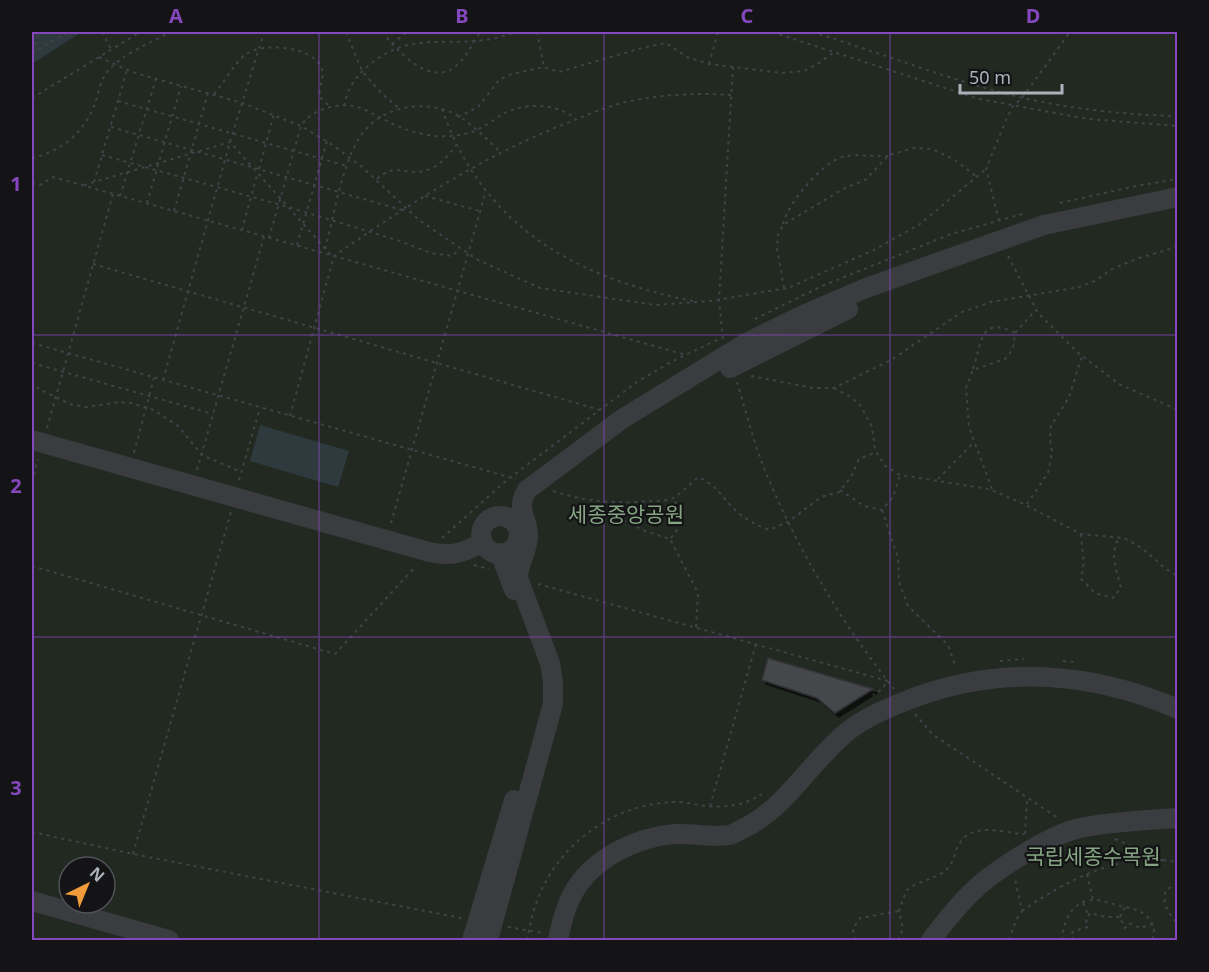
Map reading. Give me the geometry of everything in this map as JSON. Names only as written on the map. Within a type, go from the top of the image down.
[{"type":"lane","points":[[540,487],[622,419],[725,346],[867,288],[1003,237],[1044,225],[1178,197]]},
{"type":"lane","points":[[513,577],[525,552],[528,537],[526,524],[515,514],[487,520],[481,532],[483,542],[488,549],[500,553],[512,549],[518,539],[515,514],[527,490],[540,487],[643,419],[744,360],[871,298],[945,270],[1003,237],[1054,236],[1134,217],[1178,210]]},
{"type":"lane","points":[[37,442],[429,552],[443,555],[463,552],[483,542]]},
{"type":"lane","points":[[472,940],[486,928],[542,703],[543,678],[537,653],[513,577],[500,553]]},
{"type":"lane","points":[[558,938],[573,894],[587,873],[609,856],[651,837],[676,834],[730,835],[772,810],[816,761],[849,730],[881,710],[937,689],[969,681],[1040,676],[1067,678],[1124,689],[1178,710]]},
{"type":"lane","points":[[931,940],[974,889],[1037,847],[1082,828],[1178,818]]},
{"type":"lane","points":[[32,901],[169,940]]},
{"type":"path","points":[[32,53],[39,32]]},
{"type":"path","points":[[32,53],[68,32]]},
{"type":"path","points":[[102,32],[111,49]]},
{"type":"path","points":[[32,98],[140,32]]},
{"type":"path","points":[[32,158],[51,153],[75,136],[93,107],[105,75],[116,64],[136,50],[171,32]]},
{"type":"path","points":[[163,381],[232,133],[264,32]]},
{"type":"path","points":[[346,32],[362,71],[400,109]]},
{"type":"path","points":[[382,32],[395,48],[415,64],[431,71],[441,72],[459,63],[480,32]]},
{"type":"path","points":[[392,44],[407,32]]},
{"type":"path","points":[[344,106],[348,91],[362,71],[383,54],[395,48],[417,43],[486,40],[516,32]]},
{"type":"path","points":[[537,32],[544,67]]},
{"type":"path","points":[[710,64],[718,32]]},
{"type":"path","points":[[772,32],[979,99],[1088,119],[1178,126]]},
{"type":"path","points":[[812,32],[1022,98],[1099,111],[1178,116]]},
{"type":"path","points":[[99,57],[128,70],[242,103],[301,126],[350,158],[419,220],[467,253],[540,288],[655,305],[719,300],[784,288],[874,250],[920,224],[986,169],[1005,120],[1070,32]]},
{"type":"path","points":[[458,117],[478,107],[500,79],[525,70],[544,67],[559,72],[642,48],[666,44],[687,57],[710,64],[783,73],[804,70],[819,63],[834,51]]},
{"type":"path","points":[[214,94],[243,56],[253,49],[285,48],[304,51],[322,69],[320,96],[331,108]]},
{"type":"path","points":[[32,566],[335,654],[442,538],[510,477],[637,382],[686,355],[725,346],[719,300],[733,66]]},
{"type":"path","points":[[94,182],[128,70]]},
{"type":"path","points":[[120,196],[156,79]]},
{"type":"path","points":[[147,204],[182,86]]},
{"type":"path","points":[[174,211],[208,93]]},
{"type":"path","points":[[290,417],[332,256],[406,207],[500,152],[576,119],[633,100],[688,94],[731,95]]},
{"type":"path","points":[[118,101],[347,166]]},
{"type":"path","points":[[269,238],[301,126],[304,120],[312,115],[344,106],[366,110],[418,133],[437,136],[477,130],[503,114],[530,107],[549,106],[576,119]]},
{"type":"path","points":[[325,249],[350,158],[363,131],[391,110],[429,107],[442,109],[477,130],[500,152]]},
{"type":"path","points":[[442,109],[456,145],[486,191],[519,227],[548,249],[576,265],[642,290],[697,302]]},
{"type":"path","points":[[242,230],[274,114]]},
{"type":"path","points":[[111,127],[191,152]]},
{"type":"path","points":[[297,246],[327,141]]},
{"type":"path","points":[[197,152],[230,142]]},
{"type":"path","points":[[230,142],[332,256]]},
{"type":"path","points":[[376,180],[394,169],[426,171],[442,162],[456,145]]},
{"type":"path","points":[[784,288],[777,248],[778,235],[784,218],[801,193],[830,162],[845,156],[888,156],[914,148],[932,149],[955,160],[977,177]]},
{"type":"path","points":[[83,186],[191,152],[252,167]]},
{"type":"path","points":[[102,155],[370,231],[442,256],[452,256],[460,248]]},
{"type":"path","points":[[783,225],[843,189],[865,180],[888,156]]},
{"type":"path","points":[[986,169],[1009,261],[1036,310],[1082,356],[1119,384],[1178,410]]},
{"type":"path","points":[[258,171],[402,210]]},
{"type":"path","points":[[32,183],[40,185],[53,177],[686,355]]},
{"type":"path","points":[[1051,206],[1136,186],[1178,179]]},
{"type":"path","points":[[390,530],[486,191]]},
{"type":"path","points":[[32,482],[37,442],[63,372],[113,194]]},
{"type":"path","points":[[425,196],[480,211]]},
{"type":"path","points":[[752,320],[833,281],[951,234],[1003,237],[1030,212]]},
{"type":"path","points":[[196,474],[264,237]]},
{"type":"path","points":[[1163,860],[1082,828],[1027,798],[979,763],[932,734],[904,702],[846,622],[796,540],[765,471],[736,378],[750,376],[813,388],[834,388],[891,360],[962,312],[991,302],[1079,287],[1095,281],[1112,269],[1178,245]]},
{"type":"path","points":[[93,264],[600,410]]},
{"type":"path","points":[[973,370],[1005,359],[1013,349],[1015,333],[1036,310]]},
{"type":"path","points":[[993,490],[969,427],[966,388],[982,337],[991,327],[1000,326],[1015,333]]},
{"type":"path","points":[[32,343],[510,477],[569,496],[613,502],[646,502],[673,498],[699,477],[714,485],[735,510],[754,525],[769,530],[788,522],[821,497],[840,490],[851,477],[859,459],[877,452]]},
{"type":"path","points":[[1027,505],[1048,473],[1052,452],[1051,426],[1069,397],[1082,356]]},
{"type":"path","points":[[32,363],[213,414]]},
{"type":"path","points":[[133,456],[154,378]]},
{"type":"path","points":[[32,381],[39,389],[70,404],[86,407],[120,402],[146,407],[173,422],[202,454],[242,472]]},
{"type":"path","points":[[834,388],[851,397],[861,406],[872,427],[877,452],[884,465],[900,475],[993,490],[1081,534],[1124,538],[1143,549],[1178,576]]},
{"type":"path","points":[[133,854],[260,408]]},
{"type":"path","points":[[937,480],[974,442]]},
{"type":"path","points":[[882,510],[892,497],[900,475]]},
{"type":"path","points":[[840,490],[864,506],[882,510]]},
{"type":"path","points":[[670,539],[680,526],[682,515],[673,498]]},
{"type":"path","points":[[613,502],[617,517],[645,531],[670,539],[698,593],[696,628]]},
{"type":"path","points":[[882,510],[898,558],[899,582],[908,606],[948,645],[956,668]]},
{"type":"path","points":[[1081,534],[1082,550],[1086,561],[1081,579],[1095,593],[1113,598],[1121,588],[1114,567],[1116,543],[1119,537]]},
{"type":"path","points":[[464,566],[475,565],[888,681]]},
{"type":"path","points":[[710,806],[756,645]]},
{"type":"path","points":[[872,696],[888,681]]},
{"type":"path","points":[[527,940],[537,900],[551,872],[577,840],[590,830],[612,817],[650,805],[678,802],[710,806],[743,803],[764,793]]},
{"type":"path","points":[[898,940],[903,929],[899,911],[906,891],[910,887],[938,876],[949,867],[959,844],[972,831],[987,830],[1025,834]]},
{"type":"path","points":[[32,832],[486,928],[529,931],[558,938]]},
{"type":"path","points":[[1022,912],[1070,881],[1087,874],[1131,861],[1178,862]]},
{"type":"path","points":[[1087,874],[1093,900]]},
{"type":"path","points":[[1178,889],[1171,887],[1164,895],[1168,910],[1178,924]]},
{"type":"path","points":[[1062,940],[1067,917],[1073,909],[1093,900],[1145,914],[1155,930],[1150,940]]},
{"type":"path","points":[[1062,936],[1088,927],[1086,920],[1088,914],[1083,903]]},
{"type":"path","points":[[1120,916],[1125,907]]},
{"type":"path","points":[[855,940],[853,929],[860,918],[899,911]]},
{"type":"path","points":[[1088,914],[1106,917],[1120,916]]},
{"type":"path","points":[[1120,916],[1125,928],[1129,923],[1140,928],[1153,924]]},
{"type":"path","points":[[1071,934],[1074,940]]},
{"type":"green space","name":"세종중앙공원","points":[[82,32],[1177,32],[1177,940],[32,940],[32,64]]},
{"type":"shaded area","points":[[32,32],[82,32],[32,64]]},
{"type":"shaded area","points":[[260,425],[349,451],[338,487],[250,461]]},
{"type":"building","points":[[768,658],[873,689],[835,713],[817,698],[762,680]]},
{"type":"park label","name":"국립세종수목원","points":[[1093,856]]}]
